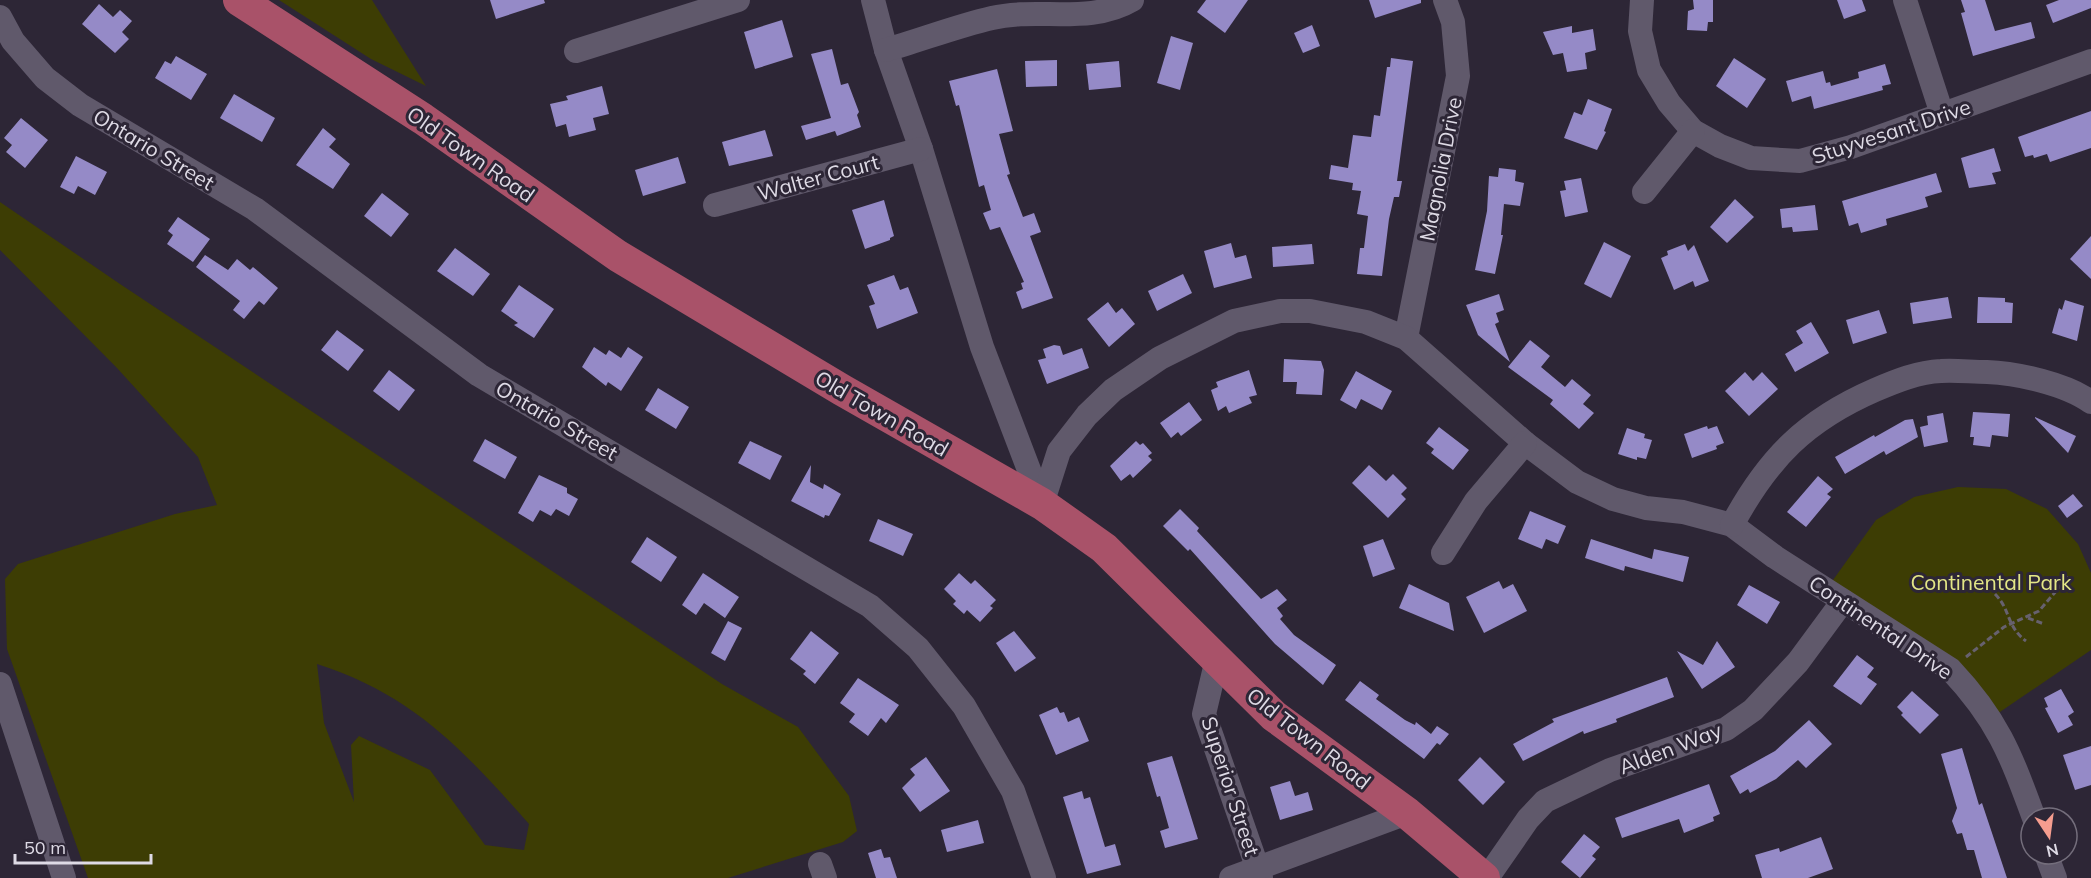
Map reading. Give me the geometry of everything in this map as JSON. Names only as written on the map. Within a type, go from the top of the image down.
[{"type":"main road","name":"Old Town Road","points":[[238,0],[413,113],[618,256],[842,390],[1042,504],[1104,548],[1274,716],[1407,813],[1486,878]]},
{"type":"street","points":[[576,51],[738,0]]},
{"type":"street","points":[[873,0],[886,50],[921,149],[982,347],[1042,504]]},
{"type":"street","points":[[886,50],[992,18],[1023,13],[1091,14],[1120,7],[1132,0]]},
{"type":"street","name":"Magnolia Drive","points":[[1406,338],[1458,76],[1453,22],[1444,0]]},
{"type":"street","name":"Stuyvesant Drive","points":[[1641,0],[1640,31],[1649,70],[1669,103],[1693,131],[1720,147],[1751,158],[1800,161],[1851,147],[2091,61]]},
{"type":"street","points":[[1905,0],[1942,114]]},
{"type":"street","name":"Ontario Street","points":[[0,17],[14,41],[45,78],[80,105],[255,209],[479,375],[870,606],[918,648],[964,706],[1013,791],[1044,878]]},
{"type":"street","points":[[1644,192],[1693,131]]},
{"type":"street","name":"Walter Court","points":[[716,205],[921,149]]},
{"type":"street","points":[[1042,504],[1059,452],[1087,415],[1113,390],[1160,358],[1234,321],[1280,311],[1310,311],[1366,322],[1406,338],[1525,443],[1577,482],[1613,499],[1646,508],[1683,512],[1732,525],[1759,479],[1779,455],[1819,419],[1903,378],[1940,371],[2007,373],[2089,396]]},
{"type":"street","points":[[1443,553],[1476,501],[1525,443]]},
{"type":"street","name":"Continental Drive","points":[[1732,525],[1776,557],[1953,672],[1971,691],[1992,720],[2012,757],[2030,806]]},
{"type":"street","name":"Alden Way","points":[[1486,878],[1528,819],[1545,801],[1610,770],[1726,729],[1754,710],[1798,662],[1843,601]]},
{"type":"street","name":"Superior Street","points":[[1217,659],[1204,714],[1259,874]]},
{"type":"street","points":[[0,684],[64,878]]},
{"type":"street","points":[[1231,878],[1259,874],[1407,813]]},
{"type":"path","points":[[1953,672],[1969,653],[2004,627],[2028,618],[2038,611],[2069,576]]},
{"type":"path","points":[[1995,594],[2005,606],[2008,622],[2016,634],[2026,641]]},
{"type":"path","points":[[2028,618],[2044,624]]},
{"type":"green space","points":[[279,0],[372,0],[426,86],[371,59]]},
{"type":"green space","points":[[0,202],[722,684],[798,727],[849,796],[857,831],[843,842],[728,878],[88,878],[7,649],[5,579],[18,564],[175,514],[217,505],[198,457],[117,368],[0,250]],"holes":[[[317,664],[351,677],[410,709],[459,749],[529,824],[524,850],[485,845],[430,770],[359,736],[351,745],[354,802],[324,723]]]},
{"type":"green space","name":"Continental Park","points":[[1958,487],[2006,489],[2047,509],[2078,544],[2091,573],[2091,650],[1994,716],[1828,587],[1876,520],[1914,497]]},
{"type":"building","points":[[490,0],[544,0],[545,3],[496,19]]},
{"type":"building","points":[[1206,0],[1248,0],[1225,33],[1197,12]]},
{"type":"building","points":[[1369,0],[1421,0],[1421,3],[1375,18]]},
{"type":"building","points":[[1693,0],[1713,0],[1713,22],[1708,22],[1707,31],[1687,30],[1688,11],[1694,9]]},
{"type":"building","points":[[1837,0],[1862,0],[1866,11],[1844,19]]},
{"type":"building","points":[[1961,0],[1985,0],[1995,31],[2031,22],[2035,38],[1973,56],[1961,13],[1965,12]]},
{"type":"building","points":[[2059,0],[2091,0],[2091,8],[2053,23],[2046,5]]},
{"type":"building","points":[[99,4],[113,17],[120,10],[132,21],[122,32],[129,39],[115,53],[82,24]]},
{"type":"building","points":[[782,20],[793,57],[755,69],[744,32]]},
{"type":"building","points":[[1312,25],[1320,46],[1303,53],[1294,33]]},
{"type":"building","points":[[1572,26],[1572,33],[1593,29],[1596,50],[1585,53],[1587,69],[1567,72],[1563,53],[1553,55],[1543,32]]},
{"type":"building","points":[[1171,36],[1193,43],[1180,90],[1157,83]]},
{"type":"building","points":[[832,49],[841,85],[848,83],[859,112],[857,115],[861,127],[837,136],[835,131],[806,140],[801,126],[831,118],[811,54]]},
{"type":"building","points":[[176,56],[207,74],[191,100],[155,78],[165,61],[171,64]]},
{"type":"building","points":[[1391,58],[1413,61],[1397,181],[1402,181],[1399,197],[1394,197],[1389,219],[1382,276],[1357,274],[1360,248],[1364,248],[1368,216],[1357,214],[1361,191],[1352,190],[1353,183],[1329,179],[1331,165],[1348,168],[1353,135],[1371,137],[1374,115],[1380,116],[1387,67],[1390,67]]},
{"type":"building","points":[[1734,58],[1766,79],[1747,108],[1716,86]]},
{"type":"building","points":[[1057,60],[1057,86],[1026,87],[1025,61]]},
{"type":"building","points":[[1119,61],[1121,87],[1089,90],[1086,64]]},
{"type":"building","points":[[1885,64],[1891,84],[1882,86],[1883,90],[1814,109],[1811,96],[1792,102],[1786,81],[1823,71],[1826,83],[1830,82],[1831,86],[1859,78],[1858,72]]},
{"type":"building","points":[[997,69],[1013,131],[999,134],[1010,174],[1007,175],[1023,217],[1034,213],[1041,232],[1030,236],[1053,298],[1022,309],[1016,292],[1023,289],[1021,283],[1024,282],[1000,227],[990,230],[983,213],[991,210],[984,185],[979,187],[959,105],[956,106],[949,81]]},
{"type":"building","points":[[602,86],[609,114],[593,118],[596,130],[569,137],[566,124],[556,127],[550,104],[568,100],[566,96]]},
{"type":"building","points":[[234,94],[275,118],[262,142],[220,118]]},
{"type":"building","points":[[1588,99],[1612,109],[1604,131],[1606,132],[1597,150],[1564,138],[1574,112],[1582,115]]},
{"type":"building","points":[[2091,111],[2091,148],[2050,162],[2047,154],[2034,158],[2033,155],[2025,157],[2018,137]]},
{"type":"building","points":[[21,118],[48,140],[25,168],[6,152],[12,145],[4,138]]},
{"type":"building","points":[[323,128],[336,139],[329,147],[350,164],[333,189],[296,165]]},
{"type":"building","points":[[765,130],[773,156],[729,166],[722,142]]},
{"type":"building","points":[[1994,148],[2001,171],[1992,173],[1996,184],[1969,188],[1961,158]]},
{"type":"building","points":[[76,156],[107,172],[95,195],[78,186],[74,194],[60,187]]},
{"type":"building","points":[[678,157],[686,183],[643,196],[635,170]]},
{"type":"building","points":[[1499,168],[1516,170],[1515,181],[1524,183],[1520,206],[1504,204],[1501,235],[1503,235],[1495,274],[1475,270],[1487,211],[1489,176],[1498,177]]},
{"type":"building","points":[[1936,173],[1942,192],[1925,197],[1928,207],[1886,219],[1887,225],[1861,233],[1858,223],[1849,226],[1842,201]]},
{"type":"building","points":[[1581,178],[1588,212],[1565,217],[1560,191],[1566,190],[1564,181]]},
{"type":"building","points":[[382,193],[409,214],[391,237],[364,216]]},
{"type":"building","points":[[1735,199],[1754,217],[1727,243],[1710,227]]},
{"type":"building","points":[[884,200],[894,236],[890,240],[865,249],[852,210]]},
{"type":"building","points":[[1815,205],[1818,230],[1793,232],[1792,227],[1782,228],[1780,209]]},
{"type":"building","points":[[178,217],[210,239],[193,262],[167,244],[173,235],[168,231]]},
{"type":"building","points":[[2091,236],[2091,279],[2070,259]]},
{"type":"building","points":[[1604,242],[1631,256],[1611,298],[1584,284]]},
{"type":"building","points":[[1231,243],[1235,258],[1246,255],[1252,278],[1214,288],[1204,251]]},
{"type":"building","points":[[1312,244],[1314,264],[1273,267],[1272,247]]},
{"type":"building","points":[[1685,244],[1688,251],[1694,245],[1709,281],[1695,287],[1693,281],[1674,290],[1661,258],[1668,255],[1667,251]]},
{"type":"building","points":[[455,248],[490,274],[473,296],[437,271]]},
{"type":"building","points":[[205,255],[228,270],[237,259],[250,270],[253,267],[278,288],[264,305],[259,301],[244,319],[233,310],[240,301],[196,267]]},
{"type":"building","points":[[1183,274],[1192,293],[1157,311],[1148,291]]},
{"type":"building","points":[[894,275],[900,290],[908,287],[918,313],[877,329],[869,306],[875,304],[867,285]]},
{"type":"building","points":[[519,285],[554,309],[534,338],[514,325],[518,323],[501,311]]},
{"type":"building","points":[[1499,294],[1504,310],[1496,313],[1499,322],[1495,324],[1510,362],[1478,335],[1466,305]]},
{"type":"building","points":[[1948,297],[1952,318],[1913,324],[1910,303]]},
{"type":"building","points":[[1978,297],[2005,298],[2005,302],[2013,303],[2012,323],[1977,323]]},
{"type":"building","points":[[2065,300],[2084,306],[2077,341],[2052,333],[2059,308],[2062,310]]},
{"type":"building","points":[[1108,302],[1116,313],[1122,308],[1135,324],[1109,347],[1087,319]]},
{"type":"building","points":[[1879,310],[1887,333],[1853,344],[1846,320]]},
{"type":"building","points":[[1811,322],[1829,353],[1795,372],[1785,354],[1803,343],[1796,331]]},
{"type":"building","points":[[337,330],[364,350],[348,371],[321,350]]},
{"type":"building","points":[[1530,340],[1550,356],[1541,367],[1565,387],[1572,379],[1591,395],[1583,404],[1594,413],[1579,429],[1550,404],[1553,400],[1508,367]]},
{"type":"building","points":[[1054,345],[1060,346],[1063,355],[1082,348],[1089,368],[1047,384],[1038,360],[1046,358],[1043,349]]},
{"type":"building","points":[[594,347],[606,355],[609,350],[621,358],[628,347],[643,357],[621,391],[608,382],[606,386],[582,367]]},
{"type":"building","points":[[1284,359],[1321,361],[1324,370],[1322,395],[1296,394],[1297,382],[1283,382]]},
{"type":"building","points":[[389,370],[415,390],[399,411],[373,391]]},
{"type":"building","points":[[1249,370],[1257,395],[1249,397],[1252,403],[1229,413],[1226,406],[1218,411],[1211,390],[1218,387],[1216,382]]},
{"type":"building","points":[[1356,371],[1392,391],[1382,410],[1361,399],[1356,409],[1340,400]]},
{"type":"building","points":[[1745,372],[1753,381],[1762,372],[1778,389],[1749,416],[1725,391]]},
{"type":"building","points":[[658,388],[689,407],[676,429],[645,410]]},
{"type":"building","points":[[1189,402],[1202,420],[1181,436],[1178,432],[1171,438],[1160,423]]},
{"type":"building","points":[[1973,412],[2010,414],[2008,437],[1992,435],[1990,447],[1973,445],[1974,437],[1970,437]]},
{"type":"building","points":[[1943,413],[1948,442],[1924,447],[1920,427],[1928,425],[1927,416]]},
{"type":"building","points":[[2035,418],[2076,436],[2068,453]]},
{"type":"building","points":[[1913,419],[1918,437],[1886,455],[1884,451],[1845,474],[1835,457],[1874,435],[1875,437],[1905,420]]},
{"type":"building","points":[[1707,426],[1708,429],[1717,426],[1724,443],[1716,446],[1717,449],[1692,458],[1684,434]]},
{"type":"building","points":[[1439,427],[1469,450],[1453,470],[1431,453],[1434,449],[1426,443]]},
{"type":"building","points":[[1627,428],[1645,434],[1644,438],[1652,440],[1646,459],[1637,457],[1637,460],[1618,454]]},
{"type":"building","points":[[485,439],[517,457],[505,479],[473,461]]},
{"type":"building","points":[[750,441],[782,456],[770,480],[738,463]]},
{"type":"building","points":[[1136,441],[1140,445],[1143,443],[1152,453],[1148,456],[1152,460],[1133,478],[1130,474],[1121,481],[1110,466]]},
{"type":"building","points":[[811,465],[810,482],[823,489],[824,484],[841,494],[829,516],[825,515],[824,518],[791,501]]},
{"type":"building","points":[[1369,465],[1386,481],[1393,474],[1407,488],[1401,494],[1406,499],[1388,518],[1352,483]]},
{"type":"building","points":[[539,475],[567,488],[567,493],[578,499],[569,516],[556,509],[551,516],[540,510],[533,522],[518,513]]},
{"type":"building","points":[[1818,476],[1833,489],[1827,494],[1831,497],[1806,527],[1787,512]]},
{"type":"building","points":[[2073,494],[2083,506],[2067,518],[2058,506]]},
{"type":"building","points":[[1180,509],[1199,528],[1197,531],[1261,599],[1277,589],[1287,600],[1277,608],[1283,616],[1280,619],[1294,635],[1336,665],[1323,685],[1275,644],[1190,549],[1188,551],[1163,526]]},
{"type":"building","points":[[1530,511],[1566,526],[1558,544],[1546,539],[1542,549],[1518,539]]},
{"type":"building","points":[[878,519],[913,534],[903,556],[869,541]]},
{"type":"building","points":[[647,537],[677,557],[661,582],[631,562]]},
{"type":"building","points":[[1383,539],[1395,569],[1373,577],[1363,546]]},
{"type":"building","points":[[1591,539],[1652,559],[1654,549],[1689,557],[1683,582],[1625,566],[1624,571],[1585,558]]},
{"type":"building","points":[[703,573],[739,597],[725,618],[704,603],[696,615],[682,605]]},
{"type":"building","points":[[959,573],[971,584],[975,580],[996,600],[990,606],[993,608],[980,622],[967,610],[964,614],[953,604],[956,601],[944,589]]},
{"type":"building","points":[[1499,581],[1503,589],[1513,584],[1527,611],[1484,633],[1466,597]]},
{"type":"building","points":[[1409,584],[1449,603],[1454,631],[1399,608]]},
{"type":"building","points":[[1749,585],[1780,602],[1767,624],[1737,605]]},
{"type":"building","points":[[728,621],[742,628],[725,661],[711,653]]},
{"type":"building","points":[[811,631],[839,653],[815,684],[803,674],[806,671],[790,659]]},
{"type":"building","points":[[1014,631],[1036,658],[1015,672],[996,643]]},
{"type":"building","points":[[1717,641],[1735,667],[1702,689],[1677,651],[1703,665]]},
{"type":"building","points":[[1857,655],[1874,668],[1867,677],[1877,684],[1861,705],[1833,686]]},
{"type":"building","points":[[1667,677],[1674,697],[1616,719],[1617,722],[1584,734],[1583,731],[1523,761],[1513,744],[1554,722],[1552,719]]},
{"type":"building","points":[[858,678],[899,705],[886,723],[881,718],[868,736],[849,722],[855,714],[840,703]]},
{"type":"building","points":[[1360,681],[1379,695],[1376,699],[1405,720],[1415,725],[1416,722],[1431,734],[1437,726],[1449,734],[1440,745],[1437,743],[1424,759],[1345,700]]},
{"type":"building","points":[[2061,689],[2074,712],[2068,716],[2073,725],[2058,733],[2045,708],[2048,707],[2044,698]]},
{"type":"building","points":[[1912,691],[1939,715],[1920,734],[1901,715],[1903,713],[1897,707]]},
{"type":"building","points":[[1057,707],[1060,713],[1064,712],[1068,722],[1079,717],[1089,741],[1056,755],[1039,715]]},
{"type":"building","points":[[1809,720],[1832,744],[1806,768],[1798,760],[1776,779],[1750,793],[1748,789],[1740,794],[1730,776],[1775,751]]},
{"type":"building","points":[[2091,746],[2091,785],[2075,790],[2063,755]]},
{"type":"building","points":[[1962,748],[1979,805],[1982,803],[2007,878],[1982,878],[1974,850],[1967,850],[1962,833],[1957,834],[1952,821],[1957,808],[1941,754]]},
{"type":"building","points":[[1172,756],[1198,839],[1165,848],[1160,831],[1169,828],[1147,763]]},
{"type":"building","points":[[926,757],[950,791],[920,812],[902,788],[915,775],[910,769]]},
{"type":"building","points":[[1480,757],[1505,782],[1483,805],[1458,780]]},
{"type":"building","points":[[1290,781],[1295,796],[1308,792],[1313,810],[1280,820],[1270,787]]},
{"type":"building","points":[[1709,784],[1720,814],[1713,817],[1714,821],[1684,833],[1679,819],[1622,838],[1615,818]]},
{"type":"building","points":[[1082,791],[1084,799],[1090,797],[1105,847],[1115,844],[1121,865],[1087,874],[1063,797]]},
{"type":"building","points":[[978,820],[984,843],[947,852],[941,830]]},
{"type":"building","points":[[1584,834],[1600,847],[1592,856],[1596,859],[1580,878],[1561,862]]},
{"type":"building","points":[[1821,837],[1833,869],[1808,878],[1762,878],[1755,855],[1779,848],[1780,852]]},
{"type":"building","points":[[881,849],[884,858],[890,857],[897,878],[876,878],[868,853]]}]
